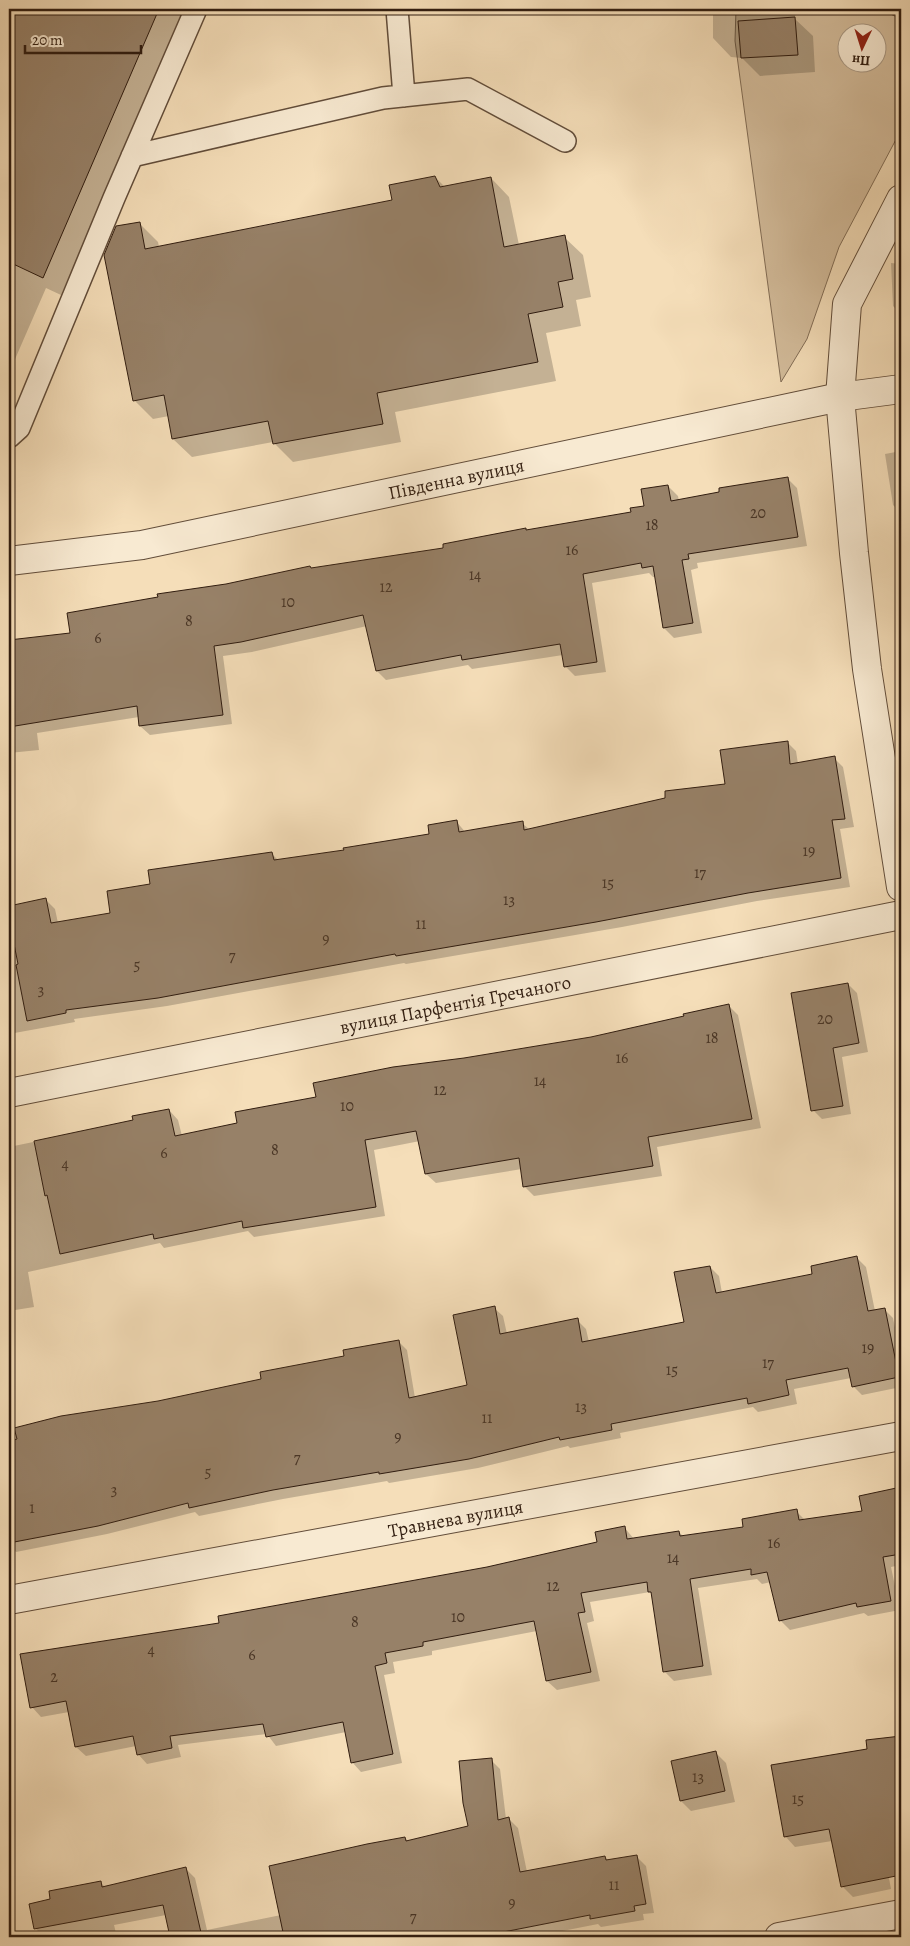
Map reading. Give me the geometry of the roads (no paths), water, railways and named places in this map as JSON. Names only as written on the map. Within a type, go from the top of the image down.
[{"type":"street","points":[[901,199],[892,235],[847,304],[840,397],[867,669],[901,887]]},
{"type":"street","name":"Південна вулиця","points":[[9,561],[142,545],[840,397],[901,389]]},
{"type":"street","name":"вулиця Парфентія Гречаного","points":[[9,1093],[901,915]]},
{"type":"street","name":"Травнева вулиця","points":[[9,1600],[901,1436]]},
{"type":"street","points":[[779,1937],[901,1914]]},
{"type":"lane","points":[[9,437],[19,428],[132,156],[196,9]]},
{"type":"lane","points":[[397,9],[404,96]]},
{"type":"lane","points":[[132,156],[384,98],[468,89],[565,141]]}]
